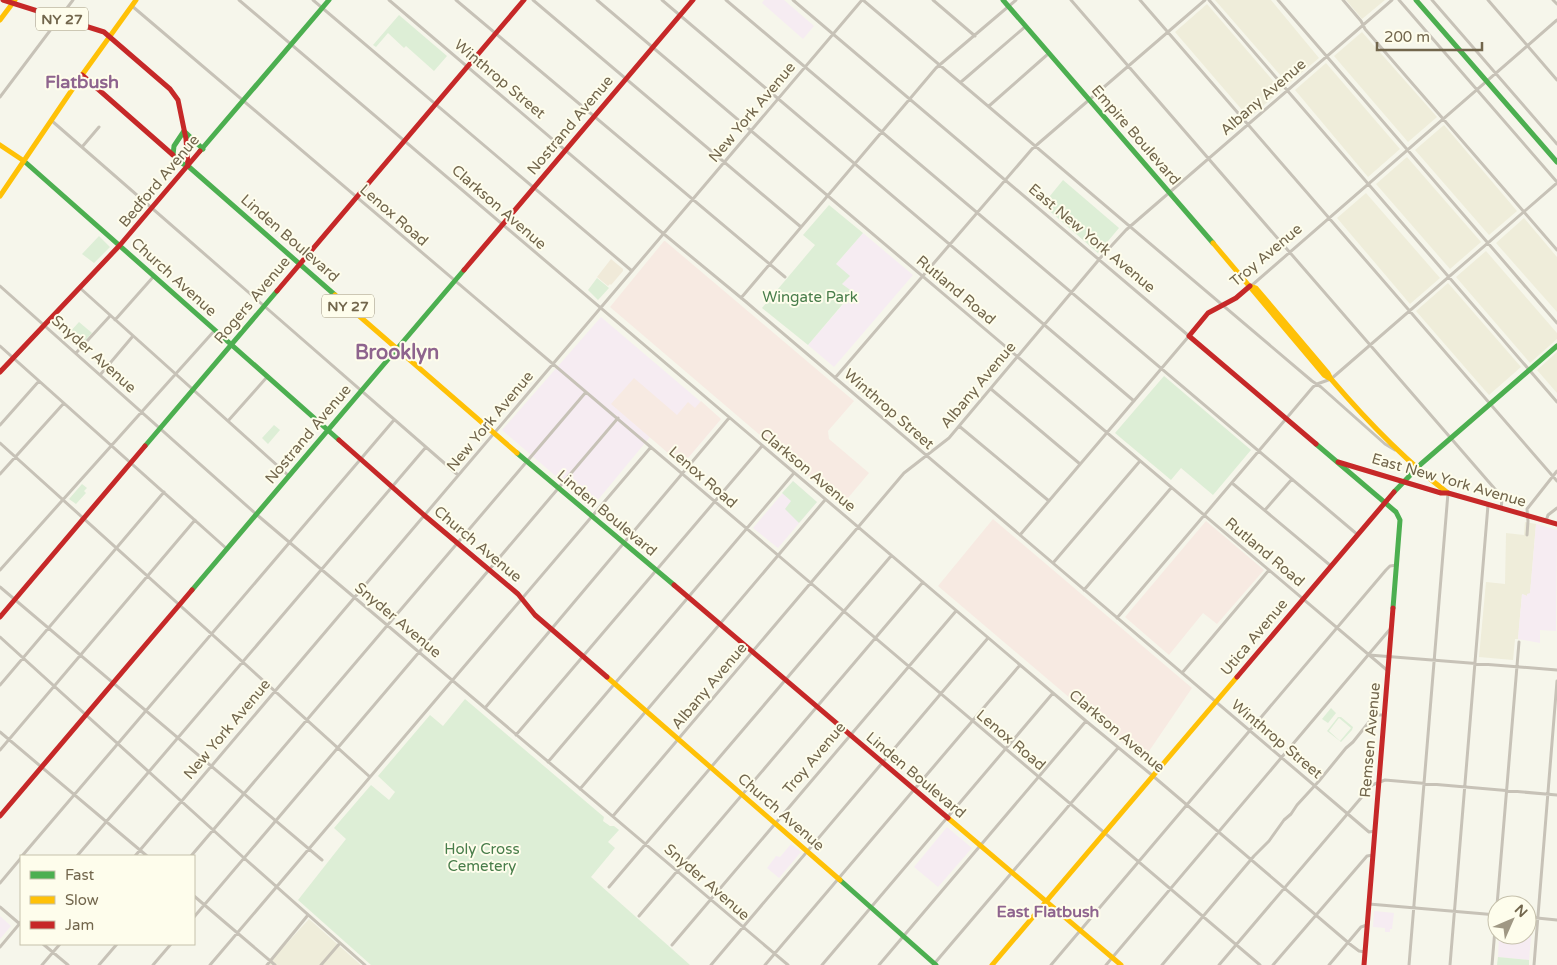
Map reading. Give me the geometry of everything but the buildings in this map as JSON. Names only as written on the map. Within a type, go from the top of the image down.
[{"type":"main road","name":"NY 27","points":[[3,0],[104,32],[175,94],[186,139],[188,166]]},
{"type":"main road","points":[[0,196],[82,75],[136,0]]},
{"type":"main road","name":"Bedford Avenue","points":[[0,372],[120,245],[329,0]]},
{"type":"main road","name":"Rogers Avenue","points":[[0,617],[524,0]]},
{"type":"main road","name":"Nostrand Avenue","points":[[0,816],[693,0]]},
{"type":"main road","name":"Empire Boulevard","points":[[1003,0],[1250,286],[1252,291],[1324,375],[1331,379],[1379,434],[1416,468],[1448,493]]},
{"type":"main road","points":[[1416,0],[1557,162]]},
{"type":"main road","points":[[0,20],[14,2]]},
{"type":"main road","name":"Linden Boulevard","points":[[82,75],[494,433],[1120,965]]},
{"type":"main road","points":[[173,154],[174,146],[184,131],[203,149]]},
{"type":"main road","name":"Church Avenue","points":[[0,145],[29,164],[267,377],[521,598],[535,615],[712,767],[935,965]]},
{"type":"main road","name":"Troy Avenue","points":[[1189,336],[1208,313],[1236,298],[1250,286]]},
{"type":"main road","name":"East New York Avenue","points":[[1189,336],[1400,517]]},
{"type":"main road","name":"Utica Avenue","points":[[992,965],[1404,481],[1416,468],[1557,346]]},
{"type":"main road","name":"East New York Avenue","points":[[1334,461],[1441,493],[1448,493],[1557,524]]},
{"type":"main road","name":"Remsen Avenue","points":[[1364,965],[1400,517]]},
{"type":"street","points":[[0,97],[72,0]]},
{"type":"street","name":"Clarkson Avenue","points":[[239,0],[1086,721],[1348,942],[1359,951],[1365,952]]},
{"type":"street","points":[[314,0],[632,271]]},
{"type":"street","name":"Winthrop Street","points":[[389,0],[1369,832],[1375,832]]},
{"type":"street","points":[[456,0],[785,277]]},
{"type":"street","points":[[533,0],[801,228]]},
{"type":"street","name":"Rutland Road","points":[[597,0],[1388,671]]},
{"type":"street","points":[[662,0],[1134,401]]},
{"type":"street","points":[[726,0],[1358,535]]},
{"type":"street","name":"East New York Avenue","points":[[792,0],[1189,336]]},
{"type":"street","points":[[863,0],[1221,305],[1351,412],[1385,444],[1396,450]]},
{"type":"street","name":"New York Avenue","points":[[136,855],[863,0]]},
{"type":"street","points":[[933,0],[975,36]]},
{"type":"street","points":[[741,298],[936,68],[1016,0]]},
{"type":"street","points":[[1071,0],[1501,496],[1501,508]]},
{"type":"street","points":[[1140,0],[1557,482]]},
{"type":"street","points":[[835,378],[1035,146],[1204,0]]},
{"type":"street","points":[[1208,0],[1557,402]]},
{"type":"street","points":[[1278,0],[1557,323]]},
{"type":"street","points":[[1343,0],[1557,250]]},
{"type":"street","name":"Albany Avenue","points":[[613,816],[904,473],[949,438],[1130,226],[1392,0]]},
{"type":"street","points":[[1117,618],[1317,384],[1331,379],[1557,183],[1399,0]]},
{"type":"street","points":[[1432,0],[1557,144]]},
{"type":"street","points":[[1488,0],[1557,80]]},
{"type":"street","points":[[1553,0],[1557,4]]},
{"type":"street","name":"Lenox Road","points":[[132,6],[1260,965]]},
{"type":"street","name":"Troy Avenue","points":[[1250,286],[1557,20]]},
{"type":"street","points":[[961,82],[1026,26]]},
{"type":"street","points":[[988,106],[1048,54]]},
{"type":"street","points":[[52,121],[458,475]]},
{"type":"street","points":[[82,147],[99,127]]},
{"type":"street","points":[[116,320],[154,276]]},
{"type":"street","name":"Snyder Avenue","points":[[0,286],[256,514],[788,965]]},
{"type":"street","points":[[80,288],[289,476]]},
{"type":"street","points":[[76,353],[110,316]]},
{"type":"street","points":[[0,570],[215,330]]},
{"type":"street","points":[[100,374],[133,336]]},
{"type":"street","name":"Troy Avenue","points":[[1020,535],[1189,336]]},
{"type":"street","points":[[0,346],[227,549]]},
{"type":"street","points":[[228,421],[267,377]]},
{"type":"street","points":[[0,425],[39,381]]},
{"type":"street","points":[[991,388],[1080,464]]},
{"type":"street","points":[[192,855],[586,392]]},
{"type":"street","points":[[0,474],[64,403]]},
{"type":"street","points":[[195,916],[618,418]]},
{"type":"street","points":[[485,708],[730,418]]},
{"type":"street","points":[[24,855],[394,420]]},
{"type":"street","points":[[959,426],[1048,501]]},
{"type":"street","points":[[0,443],[370,777]]},
{"type":"street","points":[[210,965],[650,446]]},
{"type":"street","points":[[516,735],[762,446]]},
{"type":"street","points":[[78,855],[426,447]]},
{"type":"street","points":[[1053,563],[1140,461]]},
{"type":"street","points":[[1527,535],[1527,509],[1557,471]]},
{"type":"street","points":[[548,762],[794,473]]},
{"type":"street","points":[[1265,510],[1292,479]]},
{"type":"street","points":[[1232,483],[1331,566]]},
{"type":"street","points":[[1084,590],[1172,488]]},
{"type":"street","points":[[0,685],[164,492]]},
{"type":"street","points":[[1409,965],[1448,493]]},
{"type":"street","points":[[580,789],[825,500]]},
{"type":"street","points":[[1450,965],[1488,505]]},
{"type":"street","points":[[1546,521],[1548,515],[1557,508]]},
{"type":"street","points":[[0,750],[195,520]]},
{"type":"street","points":[[609,887],[891,556]]},
{"type":"street","points":[[1051,965],[1390,566],[1396,565]]},
{"type":"street","points":[[1182,673],[1269,570]]},
{"type":"street","points":[[640,916],[923,582]]},
{"type":"street","points":[[0,587],[322,860]]},
{"type":"street","name":"Troy Avenue","points":[[672,945],[956,610]]},
{"type":"street","points":[[1106,965],[1391,628]]},
{"type":"street","points":[[0,637],[365,965]]},
{"type":"street","points":[[711,965],[988,638]]},
{"type":"street","points":[[1498,895],[1519,642]]},
{"type":"street","points":[[1369,655],[1557,670]]},
{"type":"street","points":[[765,965],[1020,665]]},
{"type":"street","points":[[1534,965],[1557,681]]},
{"type":"street","points":[[822,965],[1053,693]]},
{"type":"street","points":[[1162,965],[1291,814],[1296,805],[1315,786],[1373,717],[1375,715],[1384,715]]},
{"type":"street","points":[[879,965],[1086,721]]},
{"type":"street","points":[[0,732],[146,855]]},
{"type":"street","points":[[935,965],[1118,748]]},
{"type":"street","points":[[1219,965],[1372,785],[1385,780],[1557,795]]},
{"type":"street","points":[[1273,965],[1367,856],[1373,855]]},
{"type":"street","points":[[0,883],[20,859]]},
{"type":"street","points":[[195,897],[275,965]]},
{"type":"street","points":[[1369,904],[1487,914]]},
{"type":"street","points":[[0,907],[20,923]]},
{"type":"street","points":[[266,965],[308,915]]},
{"type":"street","points":[[1538,918],[1557,920]]},
{"type":"street","points":[[0,947],[20,925]]},
{"type":"street","points":[[1329,965],[1362,926],[1367,925]]},
{"type":"street","points":[[321,965],[340,943]]},
{"type":"street","points":[[44,945],[68,965]]},
{"type":"street","points":[[42,965],[59,945]]},
{"type":"street","points":[[99,965],[116,945]]},
{"type":"street","points":[[153,965],[170,945]]},
{"type":"street","points":[[1492,965],[1494,945]]},
{"type":"shaded area","points":[[764,0],[784,0],[814,26],[803,39],[762,3]]},
{"type":"shaded area","points":[[1215,0],[1271,0],[1319,58],[1288,84]]},
{"type":"shaded area","points":[[1346,0],[1385,0],[1362,19]]},
{"type":"shaded area","points":[[1207,4],[1281,90],[1249,118],[1175,32]]},
{"type":"shaded area","points":[[1362,32],[1437,117],[1408,142],[1334,56]]},
{"type":"shaded area","points":[[1326,63],[1400,149],[1368,177],[1295,90]]},
{"type":"shaded area","points":[[1444,125],[1517,211],[1489,235],[1415,150]]},
{"type":"shaded area","points":[[1407,157],[1481,242],[1450,269],[1376,184]]},
{"type":"shaded area","points":[[1366,193],[1440,278],[1410,304],[1337,218]]},
{"type":"shaded area","points":[[1524,218],[1557,257],[1557,312],[1496,243]]},
{"type":"shaded area","points":[[863,233],[913,275],[834,367],[808,345],[853,293],[842,284],[849,276],[836,264]]},
{"type":"shaded area","points":[[664,241],[854,401],[828,431],[829,439],[869,473],[842,505],[610,307]]},
{"type":"shaded area","points":[[1486,251],[1557,333],[1557,339],[1530,363],[1456,277]]},
{"type":"shaded area","points":[[611,259],[623,271],[608,286],[597,277]]},
{"type":"shaded area","points":[[1448,283],[1521,367],[1489,395],[1416,311]]},
{"type":"shaded area","points":[[601,317],[721,419],[682,465],[650,437],[592,507],[502,430]]},
{"type":"shaded area","points":[[1557,352],[1557,393],[1537,370]]},
{"type":"shaded area","points":[[634,378],[677,415],[688,402],[695,408],[701,401],[721,419],[682,465],[611,404]]},
{"type":"shaded area","points":[[793,481],[817,502],[778,548],[753,528]]},
{"type":"shaded area","points":[[993,519],[1192,688],[1143,760],[938,586]]},
{"type":"shaded area","points":[[1206,521],[1264,570],[1217,624],[1203,613],[1169,655],[1125,617]]},
{"type":"shaded area","points":[[1525,522],[1536,524],[1530,594],[1527,596],[1522,594],[1518,639],[1515,639],[1513,660],[1479,657],[1486,582],[1505,584],[1506,533],[1524,535]]},
{"type":"shaded area","points":[[1536,524],[1557,530],[1556,631],[1540,630],[1540,643],[1518,639],[1522,594],[1527,596],[1530,593]]},
{"type":"shaded area","points":[[947,827],[972,848],[938,887],[914,867]]},
{"type":"shaded area","points":[[791,844],[801,852],[779,878],[767,868],[776,856],[780,857]]},
{"type":"shaded area","points":[[1374,911],[1394,913],[1390,932],[1385,932],[1385,928],[1373,927]]},
{"type":"shaded area","points":[[0,916],[11,926],[0,939]]},
{"type":"shaded area","points":[[309,919],[361,965],[267,965]]},
{"type":"shaded area","points":[[1499,945],[1530,945],[1529,960],[1498,957]]},
{"type":"green space","points":[[399,15],[447,56],[434,71],[388,33],[376,47],[373,45]]},
{"type":"green space","points":[[1063,180],[1119,228],[1098,253],[1045,207],[1045,202]]},
{"type":"green space","name":"Wingate Park","points":[[829,205],[863,233],[836,264],[850,276],[842,284],[853,292],[808,345],[762,308],[815,245],[803,235]]},
{"type":"green space","points":[[99,236],[110,247],[94,263],[82,254]]},
{"type":"green space","points":[[597,278],[609,288],[598,300],[588,290]]},
{"type":"green space","points":[[79,322],[92,333],[82,344],[69,333]]},
{"type":"green space","points":[[1164,376],[1251,450],[1213,495],[1181,468],[1171,480],[1115,433]]},
{"type":"green space","points":[[274,425],[280,430],[268,444],[262,438]]},
{"type":"green space","points":[[793,481],[817,502],[799,523],[785,509],[791,501],[782,493]]},
{"type":"green space","points":[[82,484],[87,488],[84,491],[86,493],[76,504],[69,499]]},
{"type":"green space","name":"Holy Cross Cemetery","points":[[465,699],[604,817],[603,821],[619,830],[608,842],[615,848],[591,877],[690,965],[371,965],[298,900],[346,839],[334,828],[371,785],[389,800],[395,792],[378,776],[430,715],[443,726]]},
{"type":"green space","points":[[1331,708],[1336,713],[1328,723],[1322,719]]},
{"type":"green space","points":[[1338,717],[1341,717],[1353,727],[1341,742],[1327,731]],"holes":[[[1339,718],[1351,728],[1340,741],[1329,731]]]},
{"type":"green space","points":[[1498,957],[1529,960],[1529,965],[1497,965]]},
{"type":"traffic: fast","points":[[200,151],[329,0]]},
{"type":"traffic: fast","points":[[1003,0],[1213,243]]},
{"type":"traffic: fast","points":[[1416,0],[1557,162]]},
{"type":"traffic: fast","points":[[184,131],[174,146],[173,155],[335,295]]},
{"type":"traffic: fast","points":[[185,132],[203,149]]},
{"type":"traffic: fast","points":[[24,161],[339,440]]},
{"type":"traffic: fast","points":[[192,590],[464,270]]},
{"type":"traffic: fast","points":[[145,446],[277,291]]},
{"type":"traffic: fast","points":[[1394,492],[1421,464],[1557,346]]},
{"type":"traffic: fast","points":[[1316,444],[1396,512],[1400,520],[1393,608]]},
{"type":"traffic: fast","points":[[517,453],[674,585]]},
{"type":"traffic: fast","points":[[840,880],[936,965]]},
{"type":"traffic: slow","points":[[0,20],[15,0]]},
{"type":"traffic: slow","points":[[0,196],[82,75],[136,0]]},
{"type":"traffic: slow","points":[[0,145],[24,161]]},
{"type":"traffic: slow","points":[[1213,243],[1324,375],[1331,379]]},
{"type":"traffic: slow","points":[[1250,286],[1256,288],[1328,373],[1331,379],[1372,425],[1401,454],[1448,493]]},
{"type":"traffic: slow","points":[[335,295],[517,453]]},
{"type":"traffic: slow","points":[[607,677],[840,880]]},
{"type":"traffic: slow","points":[[992,965],[1237,677]]},
{"type":"traffic: slow","points":[[948,818],[1121,965]]},
{"type":"traffic: jam","points":[[3,0],[104,32],[170,89],[178,100],[186,139],[188,166]]},
{"type":"traffic: jam","points":[[277,291],[524,0]]},
{"type":"traffic: jam","points":[[464,270],[693,0]]},
{"type":"traffic: jam","points":[[82,75],[173,155]]},
{"type":"traffic: jam","points":[[0,372],[120,245],[200,151]]},
{"type":"traffic: jam","points":[[1250,286],[1236,298],[1208,313],[1189,336],[1316,444]]},
{"type":"traffic: jam","points":[[339,440],[518,594],[535,615],[607,677]]},
{"type":"traffic: jam","points":[[0,617],[145,446]]},
{"type":"traffic: jam","points":[[1338,462],[1441,493],[1448,493],[1557,524]]},
{"type":"traffic: jam","points":[[1237,677],[1394,492]]},
{"type":"traffic: jam","points":[[674,585],[948,818]]},
{"type":"traffic: jam","points":[[0,816],[192,590]]},
{"type":"traffic: jam","points":[[1364,965],[1393,608]]},
{"type":"district","name":"Flatbush","points":[[82,82]]},
{"type":"district","name":"Brooklyn","points":[[397,352]]},
{"type":"district","name":"East Flatbush","points":[[1048,911]]}]
